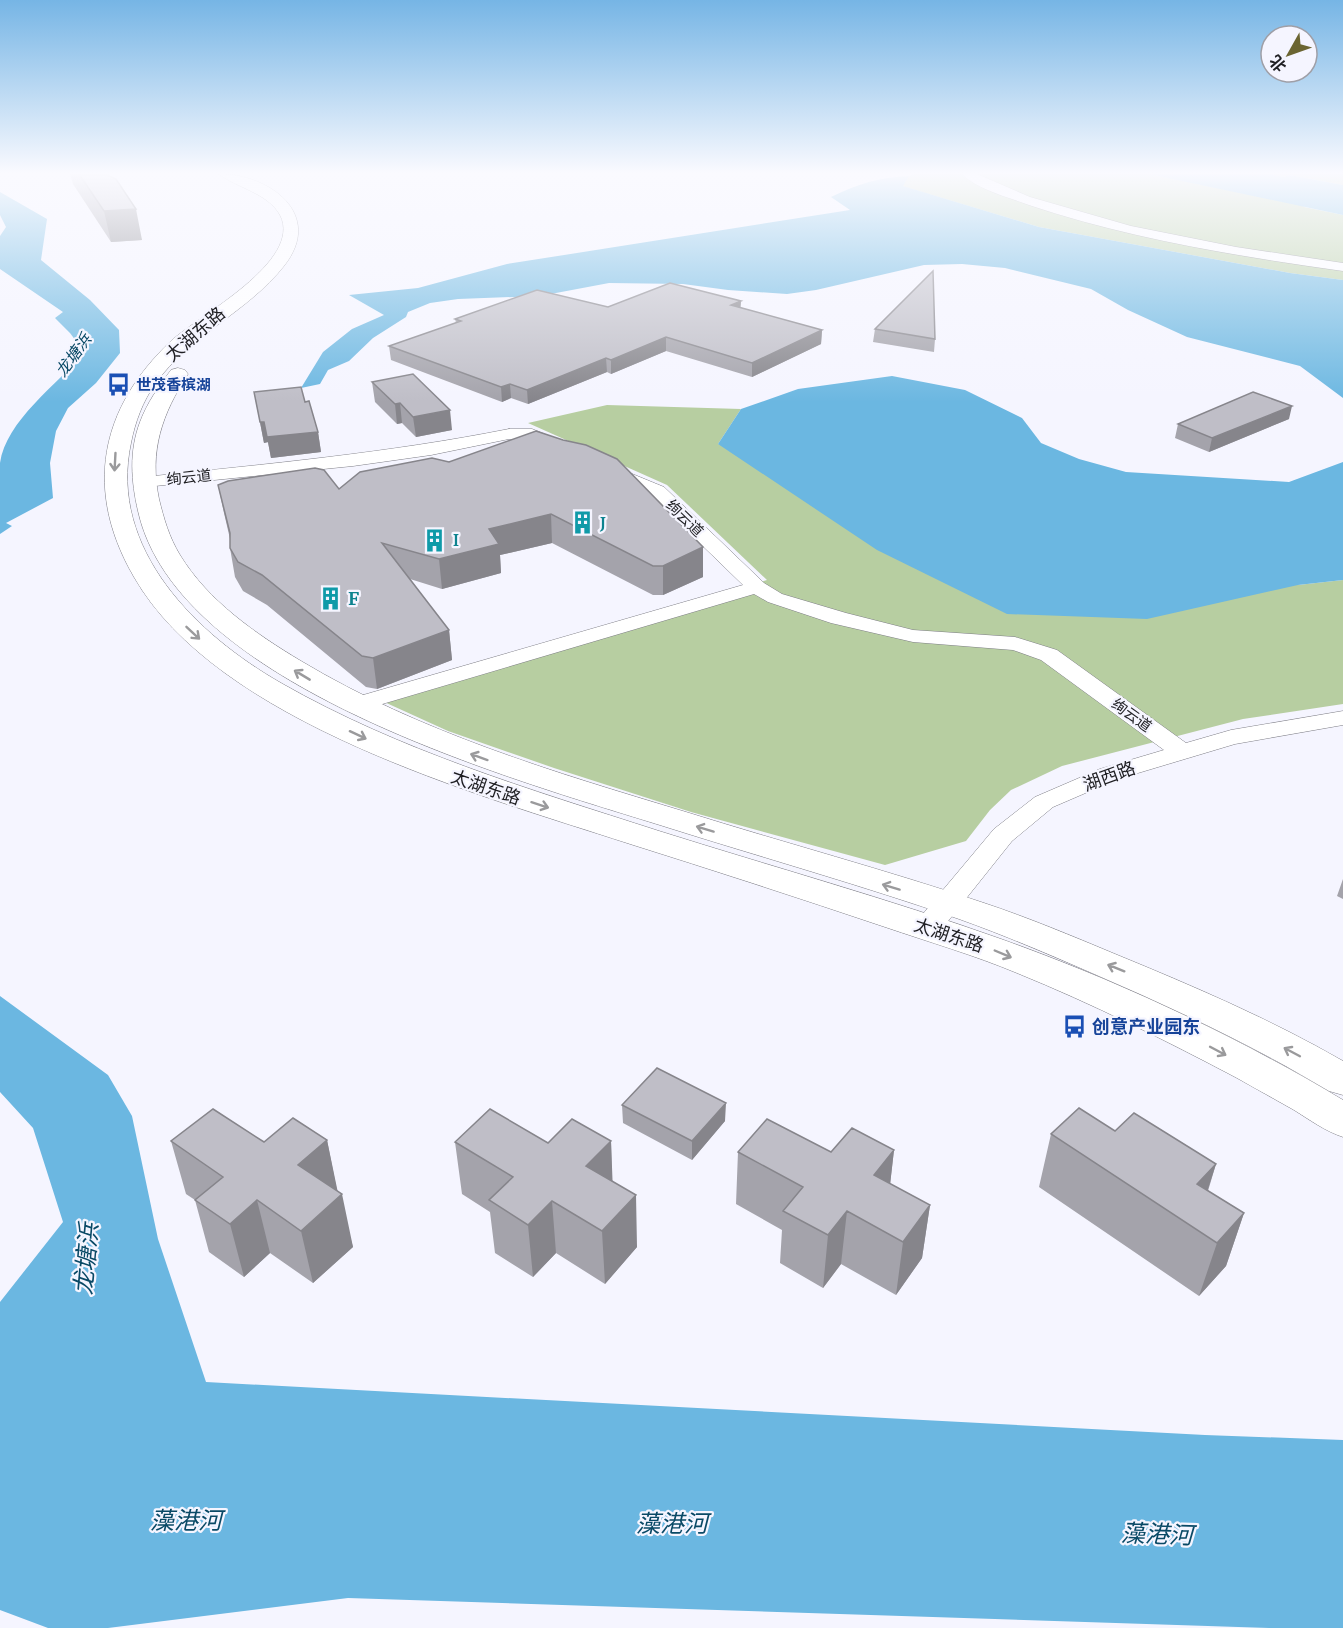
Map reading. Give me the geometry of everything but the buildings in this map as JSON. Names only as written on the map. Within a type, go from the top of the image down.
[{"type":"main road","name":"太湖东路","points":[[288,250],[272,271],[174,350],[152,374],[126,415],[116,451],[114,496],[126,539],[138,564],[169,610],[212,650],[266,686],[325,720],[447,774],[937,916],[1010,925],[1195,1001],[1343,1080]]},
{"type":"main road","name":"太湖东路","points":[[308,250],[292,272],[200,350],[179,373],[149,422],[144,451],[145,482],[156,534],[173,565],[199,598],[245,638],[354,705],[426,736],[535,777],[937,916],[994,950],[1167,1024],[1316,1103],[1343,1121]]},
{"type":"main road","points":[[126,415],[154,412]]},
{"type":"street","points":[[1236,250],[1343,267]]},
{"type":"street","name":"绚云道","points":[[145,482],[353,461],[431,450],[509,434],[532,434],[574,453]]},
{"type":"street","name":"绚云道","points":[[595,462],[657,490],[757,587],[775,598],[850,621],[914,636],[1015,644],[1049,655],[1183,752]]},
{"type":"street","points":[[354,705],[757,587]]},
{"type":"street","name":"湖西路","points":[[937,916],[1003,835],[1044,802],[1109,774],[1231,737],[1343,718]]},
{"type":"green space","points":[[1164,250],[1343,250],[1343,280],[1290,273]]},
{"type":"green space","points":[[607,405],[741,409],[718,444],[1298,585],[1343,580],[1343,704],[1243,719],[1062,766],[1011,790],[990,810],[966,841],[885,865],[691,812],[554,768],[448,731],[371,696],[767,580],[667,485],[528,423]]},
{"type":"water","points":[[0,250],[42,250],[41,260],[90,300],[119,330],[120,353],[96,383],[68,408],[56,431],[50,463],[53,498],[6,523],[12,526],[0,534],[0,463],[4,447],[12,432],[34,404],[85,353],[55,318],[63,312],[0,269]]},
{"type":"water","points":[[596,250],[1164,250],[1290,273],[1343,280],[1343,398],[1300,366],[1187,337],[1128,310],[1091,289],[1005,268],[962,264],[924,265],[816,290],[787,294],[683,284],[609,283],[540,296],[458,299],[430,303],[408,312],[406,317],[373,338],[349,361],[328,370],[320,384],[301,388],[323,352],[352,329],[384,315],[349,295],[418,288],[507,264]]},
{"type":"water","points":[[892,376],[965,390],[1022,418],[1041,443],[1079,459],[1126,472],[1289,482],[1343,462],[1343,580],[1298,585],[1147,619],[1007,614],[877,550],[718,444],[741,409],[798,389]]},
{"type":"water","points":[[0,996],[108,1075],[132,1116],[158,1239],[206,1382],[1205,1435],[1343,1440],[1343,1628],[1269,1628],[348,1598],[108,1628],[48,1628],[0,1610],[0,1302],[63,1222],[33,1128],[0,1092]]},
{"type":"place","name":"世茂香槟湖","points":[[118,384]]},
{"type":"place","name":"J","points":[[582,523]]},
{"type":"place","name":"I","points":[[435,540]]},
{"type":"place","name":"F","points":[[330,598]]},
{"type":"place","name":"创意产业园东","points":[[1074,1026]]},
{"type":"water label","name":"龙塘浜","points":[[73,355]]},
{"type":"water label","name":"龙塘浜","points":[[86,1259]]},
{"type":"water label","name":"藻港河","points":[[186,1520]]},
{"type":"water label","name":"藻港河","points":[[672,1523]]},
{"type":"water label","name":"藻港河","points":[[1157,1534]]}]
